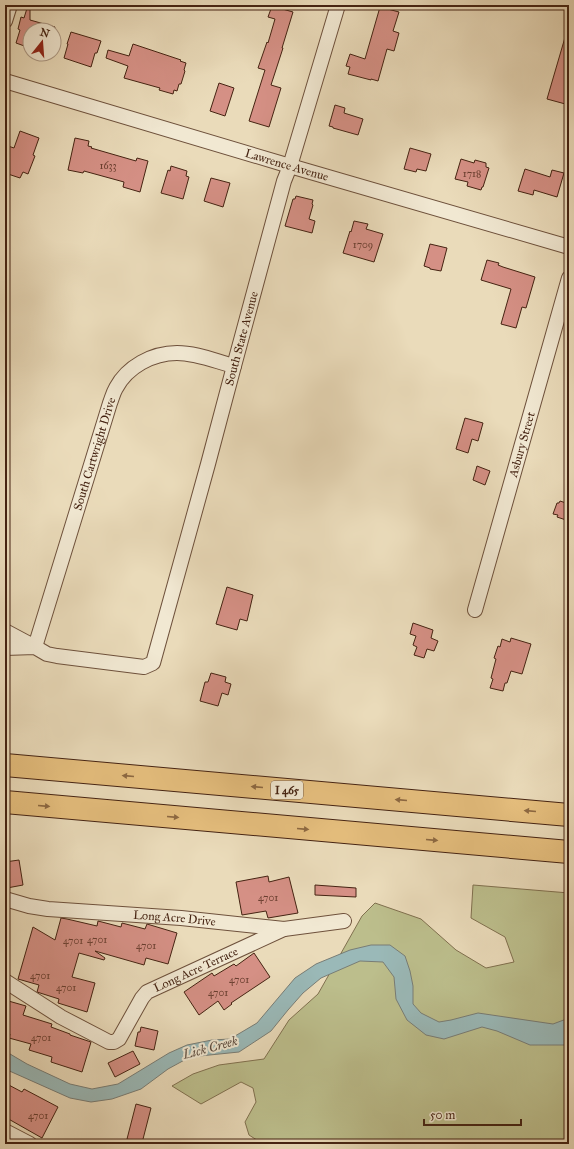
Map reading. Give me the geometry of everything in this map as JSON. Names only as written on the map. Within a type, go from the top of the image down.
[{"type":"highway","name":"I 465","points":[[5,765],[569,815]]},
{"type":"highway","points":[[5,802],[569,852]]},
{"type":"street","points":[[5,21],[10,5]]},
{"type":"street","name":"South State Avenue","points":[[35,647],[47,654],[57,656],[144,668],[153,663],[284,181],[290,166],[338,5]]},
{"type":"street","name":"Lawrence Avenue","points":[[5,82],[569,247]]},
{"type":"street","name":"Asbury Street","points":[[475,610],[569,278]]},
{"type":"street","name":"South Cartwright Drive","points":[[35,647],[110,402],[116,387],[127,374],[150,357],[167,353],[198,356],[234,366]]},
{"type":"street","points":[[5,631],[35,647]]},
{"type":"street","points":[[5,648],[35,647]]},
{"type":"street","name":"Long Acre Drive","points":[[5,899],[28,906],[48,909],[181,918],[284,929],[344,921]]},
{"type":"street","name":"Long Acre Terrace","points":[[5,981],[61,1017],[109,1042],[114,1042],[119,1039],[142,998],[147,992],[284,929]]},
{"type":"street","points":[[5,1130],[30,1144]]},
{"type":"green space","points":[[473,885],[569,893],[569,1144],[263,1144],[249,1135],[245,1122],[256,1102],[253,1088],[241,1082],[201,1104],[172,1086],[193,1074],[219,1065],[264,1059],[289,1020],[318,994],[362,916],[375,903],[421,919],[456,950],[486,968],[514,962],[505,937],[471,918]]},
{"type":"water","name":"Lick Creek","points":[[371,945],[390,945],[405,956],[413,986],[413,1004],[421,1013],[439,1022],[478,1013],[553,1024],[569,1018],[569,1044],[530,1045],[497,1031],[482,1027],[444,1039],[426,1035],[407,1020],[396,999],[394,977],[383,962],[360,961],[321,978],[303,993],[271,1031],[239,1052],[190,1057],[168,1069],[141,1089],[112,1099],[91,1102],[70,1098],[5,1069],[5,1051],[27,1064],[70,1084],[92,1089],[118,1084],[169,1053],[187,1045],[212,1040],[230,1039],[257,1023],[295,978],[316,964],[350,950]]},
{"type":"building","points":[[28,5],[30,5],[30,20],[37,22],[22,22],[22,45],[16,43],[20,30],[18,29],[21,17],[24,18]]},
{"type":"building","points":[[272,6],[293,12],[271,85],[281,88],[269,127],[249,121],[265,70],[258,68],[267,42],[268,43],[275,19],[268,17]]},
{"type":"building","points":[[380,7],[399,12],[393,31],[399,33],[394,51],[387,49],[378,81],[348,74],[350,67],[346,66],[350,54],[365,59]]},
{"type":"building","points":[[71,32],[101,41],[97,53],[95,53],[91,67],[64,58]]},
{"type":"building","points":[[566,34],[569,34],[569,105],[547,99]]},
{"type":"building","points":[[133,44],[186,63],[181,84],[179,84],[177,91],[174,90],[173,94],[159,90],[160,88],[124,78],[128,66],[106,58],[108,50],[129,56]]},
{"type":"building","points":[[219,83],[234,88],[225,116],[210,111]]},
{"type":"building","points":[[335,105],[345,108],[344,113],[363,119],[358,135],[329,126]]},
{"type":"building","points":[[20,131],[39,138],[33,155],[35,156],[28,174],[23,172],[20,178],[5,173],[5,145],[14,148]]},
{"type":"building","points":[[75,138],[89,141],[88,146],[92,147],[91,148],[136,161],[137,158],[148,161],[140,192],[123,187],[124,182],[84,171],[83,173],[68,170]]},
{"type":"building","points":[[410,148],[431,154],[426,171],[417,169],[416,172],[404,169]]},
{"type":"building","points":[[461,159],[474,163],[475,160],[486,163],[486,167],[489,168],[481,190],[467,186],[468,182],[455,179]]},
{"type":"building","points":[[171,166],[187,171],[186,176],[189,177],[183,199],[161,193],[168,170],[170,171]]},
{"type":"building","points":[[525,169],[550,177],[552,170],[564,173],[557,197],[534,190],[533,195],[518,191]]},
{"type":"building","points":[[211,178],[230,183],[223,207],[204,201]]},
{"type":"building","points":[[296,196],[313,200],[309,219],[315,221],[312,233],[285,226],[293,199],[295,199]]},
{"type":"building","points":[[354,221],[368,224],[366,229],[383,234],[374,262],[343,253]]},
{"type":"building","points":[[430,244],[447,248],[441,271],[424,266]]},
{"type":"building","points":[[487,260],[499,263],[498,265],[503,267],[535,277],[526,308],[522,307],[516,328],[501,324],[511,289],[481,280]]},
{"type":"building","points":[[465,418],[483,423],[478,441],[472,439],[468,453],[456,449]]},
{"type":"building","points":[[477,466],[490,471],[485,485],[473,480]]},
{"type":"building","points":[[560,501],[569,504],[569,521],[553,514],[557,503]]},
{"type":"building","points":[[227,587],[253,595],[247,621],[240,619],[237,630],[216,624]]},
{"type":"building","points":[[413,623],[433,630],[431,638],[438,641],[434,651],[427,649],[424,658],[414,655],[417,647],[413,645],[416,636],[410,634]]},
{"type":"building","points":[[511,638],[531,644],[522,674],[511,671],[503,691],[490,688],[496,659],[494,658],[498,646],[500,647],[502,639],[510,642]]},
{"type":"building","points":[[211,673],[226,677],[225,682],[231,684],[228,695],[222,693],[218,706],[200,701],[205,682],[208,682]]},
{"type":"building","points":[[19,860],[23,885],[7,888],[5,862]]},
{"type":"building","points":[[268,876],[269,882],[289,877],[298,913],[268,918],[266,911],[242,915],[236,882]]},
{"type":"building","points":[[315,885],[356,888],[356,897],[315,895]]},
{"type":"building","points":[[61,918],[97,926],[98,921],[121,927],[122,923],[145,929],[147,924],[177,933],[168,964],[146,958],[144,965],[95,951],[105,958],[104,960],[79,953],[72,977],[95,983],[87,1012],[58,1003],[59,999],[37,992],[39,985],[18,979],[33,927],[55,940]]},
{"type":"building","points":[[254,953],[270,977],[231,1003],[232,1004],[224,1010],[218,1001],[199,1015],[184,992],[212,973],[214,976],[234,964],[236,966]]},
{"type":"building","points":[[5,1000],[26,1006],[23,1015],[52,1024],[51,1027],[91,1042],[82,1072],[51,1062],[52,1057],[29,1050],[31,1044],[9,1038],[10,1034],[5,1033]]},
{"type":"building","points":[[141,1027],[158,1031],[154,1050],[135,1046],[138,1032],[140,1032]]},
{"type":"building","points":[[133,1051],[140,1064],[115,1077],[108,1063]]},
{"type":"building","points":[[5,1083],[22,1092],[24,1089],[58,1107],[42,1138],[5,1117]]},
{"type":"building","points":[[136,1104],[151,1108],[142,1143],[127,1139]]}]
